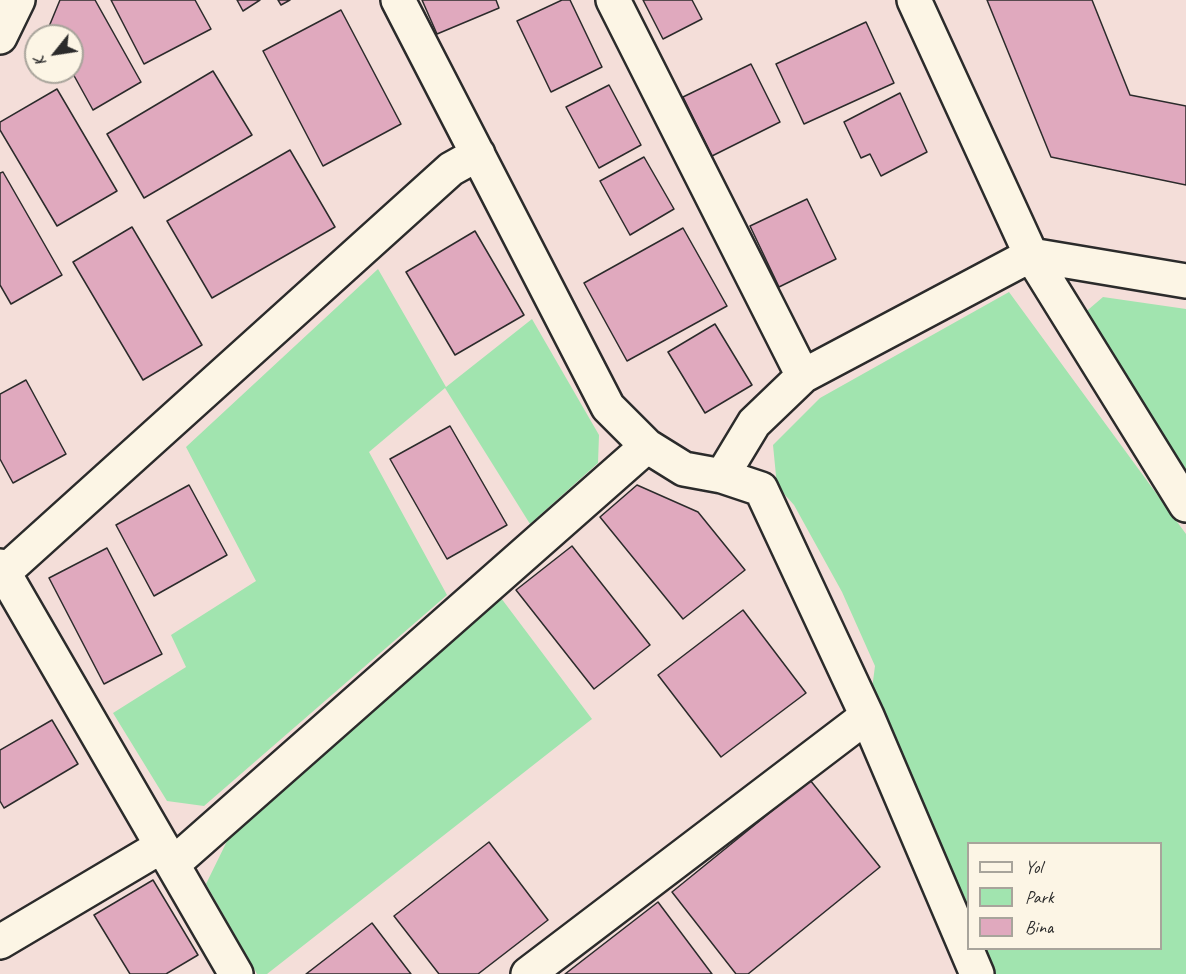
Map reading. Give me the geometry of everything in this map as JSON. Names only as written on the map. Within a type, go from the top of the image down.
[{"type":"street","points":[[0,37],[18,0]]},
{"type":"street","points":[[398,0],[608,407],[647,446],[684,469],[722,476],[761,489],[867,716],[977,974]]},
{"type":"street","points":[[613,0],[803,375]]},
{"type":"street","points":[[914,0],[1031,255],[1186,505]]},
{"type":"street","points":[[236,974],[1,572],[451,169],[478,154]]},
{"type":"street","points":[[722,476],[754,423],[803,375],[1031,255],[1186,281]]},
{"type":"street","points":[[0,942],[167,855],[647,446]]},
{"type":"street","points":[[528,974],[867,716]]},
{"type":"green space","points":[[378,269],[446,387],[532,319],[599,435],[598,463],[530,524],[445,388],[369,452],[447,595],[204,806],[167,801],[113,713],[186,667],[171,635],[256,581],[186,447]]},
{"type":"green space","points":[[1009,292],[1186,534],[1186,974],[996,974],[985,950],[1162,950],[1162,842],[967,842],[967,910],[872,689],[875,666],[842,592],[794,505],[777,486],[773,445],[820,398]]},
{"type":"green space","points":[[1103,297],[1186,309],[1186,478],[1082,315]]},
{"type":"green space","points":[[501,598],[592,719],[267,974],[257,974],[206,884],[230,835]]},
{"type":"building","points":[[60,0],[95,0],[141,82],[93,110],[79,84],[84,84],[84,24],[50,24]]},
{"type":"building","points":[[111,0],[195,0],[211,29],[144,64]]},
{"type":"building","points":[[237,0],[260,0],[243,11]]},
{"type":"building","points":[[278,0],[290,0],[281,5]]},
{"type":"building","points":[[422,0],[496,0],[499,8],[437,34]]},
{"type":"building","points":[[562,0],[570,0],[602,67],[551,92],[517,21]]},
{"type":"building","points":[[643,0],[692,0],[702,19],[663,39]]},
{"type":"building","points":[[987,0],[1092,0],[1130,95],[1186,106],[1186,185],[1051,157]]},
{"type":"building","points":[[341,10],[401,124],[323,166],[263,51]]},
{"type":"building","points":[[866,22],[894,83],[804,124],[776,64]]},
{"type":"building","points":[[751,64],[780,122],[712,156],[683,97]]},
{"type":"building","points":[[213,71],[252,135],[144,198],[107,134]]},
{"type":"building","points":[[609,85],[641,145],[599,168],[566,107]]},
{"type":"building","points":[[57,89],[117,191],[57,226],[0,130],[0,122]]},
{"type":"building","points":[[900,93],[927,152],[881,176],[870,154],[861,158],[844,122]]},
{"type":"building","points":[[290,150],[335,227],[212,298],[167,221]]},
{"type":"building","points":[[644,157],[674,209],[630,235],[600,181]]},
{"type":"building","points":[[3,172],[62,275],[11,304],[0,285],[0,173]]},
{"type":"building","points":[[807,199],[836,259],[779,287],[750,226]]},
{"type":"building","points":[[132,227],[202,345],[143,380],[73,262]]},
{"type":"building","points":[[683,228],[727,306],[627,361],[584,283]]},
{"type":"building","points":[[475,231],[524,315],[455,355],[406,272]]},
{"type":"building","points":[[715,324],[752,385],[705,413],[668,352]]},
{"type":"building","points":[[26,380],[66,454],[13,483],[0,459],[0,394]]},
{"type":"building","points":[[450,426],[507,525],[447,559],[390,459]]},
{"type":"building","points":[[189,485],[227,555],[154,596],[116,525]]},
{"type":"building","points":[[637,485],[698,512],[745,570],[683,619],[600,517]]},
{"type":"building","points":[[572,546],[650,645],[594,689],[516,590]]},
{"type":"building","points":[[107,548],[162,654],[104,684],[49,578]]},
{"type":"building","points":[[743,610],[806,693],[721,757],[658,675]]},
{"type":"building","points":[[52,720],[78,764],[4,808],[0,801],[0,750]]},
{"type":"building","points":[[810,780],[880,867],[748,974],[736,974],[672,892]]},
{"type":"building","points":[[489,842],[548,920],[478,974],[439,974],[394,916]]},
{"type":"building","points":[[153,880],[198,955],[166,974],[130,974],[94,915]]},
{"type":"building","points":[[658,902],[712,974],[565,974]]},
{"type":"building","points":[[372,923],[411,974],[306,974]]}]
